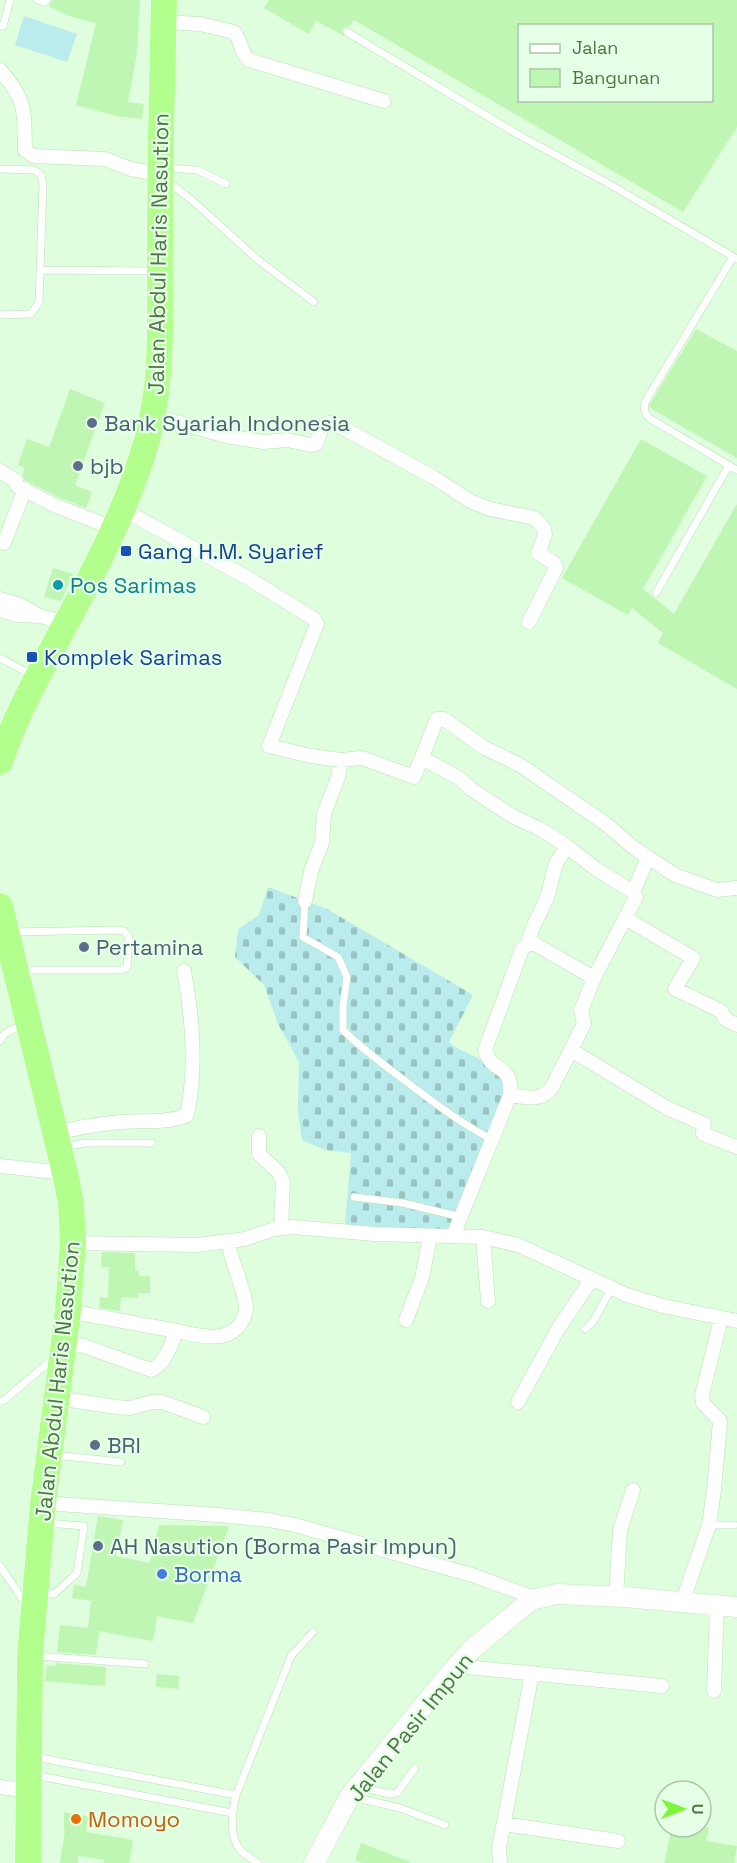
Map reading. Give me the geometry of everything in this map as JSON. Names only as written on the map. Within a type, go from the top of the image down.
[{"type":"highway","name":"Jalan Abdul Haris Nasution","points":[[0,762],[36,677],[67,622],[117,519],[146,441],[152,415],[160,364],[160,173],[164,11]]},
{"type":"highway","name":"Jalan Abdul Haris Nasution","points":[[0,906],[65,1173],[71,1203],[74,1243],[64,1346],[42,1513],[30,1656],[28,1863]]},
{"type":"street","points":[[164,11],[200,24],[234,32],[239,38],[242,54],[249,60],[384,101]]},
{"type":"street","points":[[0,70],[15,87],[22,101],[25,150],[33,156],[105,159],[130,170],[160,173]]},
{"type":"street","points":[[152,415],[226,436],[263,442],[287,440],[312,445],[316,444],[323,425],[334,423],[433,477],[470,501],[490,509],[534,519],[544,528],[545,535],[538,553],[554,563],[556,568],[529,622]]},
{"type":"street","points":[[0,471],[16,481],[17,486],[56,506],[117,519],[248,578],[314,619],[317,624],[316,628],[269,746],[341,760],[362,758],[414,777],[436,719],[444,719],[483,747],[520,765],[675,875],[717,890],[737,888]]},
{"type":"street","points":[[4,543],[25,489]]},
{"type":"street","points":[[0,599],[20,605],[40,616]]},
{"type":"street","points":[[0,610],[17,615],[40,616],[67,622]]},
{"type":"street","points":[[422,758],[459,778],[471,789],[512,816],[540,829],[633,892],[636,897],[594,978],[581,1010],[584,1024],[551,1089],[544,1096],[535,1098],[510,1095]]},
{"type":"street","points":[[305,901],[311,871],[322,843],[324,814],[338,777],[341,760]]},
{"type":"street","points":[[453,1236],[510,1095],[511,1081],[506,1072],[488,1060],[485,1050],[522,949],[528,944],[532,929],[547,898],[556,863],[567,847]]},
{"type":"street","points":[[633,892],[648,858]]},
{"type":"street","points":[[625,918],[693,958],[675,989],[721,1011],[725,1019],[737,1025]]},
{"type":"street","points":[[528,944],[535,944],[594,978]]},
{"type":"street","points":[[57,1141],[79,1127],[174,1120],[187,1114],[192,1090],[193,1041],[184,971]]},
{"type":"street","points":[[571,1050],[667,1108],[704,1124],[703,1134],[737,1147]]},
{"type":"street","points":[[259,1136],[259,1154],[278,1172],[283,1181],[281,1227]]},
{"type":"street","points":[[0,1166],[65,1173]]},
{"type":"street","points":[[74,1243],[198,1245],[245,1239],[281,1227],[374,1234],[483,1237],[518,1245],[611,1289],[663,1306],[737,1321]]},
{"type":"street","points":[[406,1320],[422,1278],[430,1236]]},
{"type":"street","points":[[483,1237],[488,1301]]},
{"type":"street","points":[[68,1311],[203,1337],[223,1336],[240,1326],[246,1314],[246,1302],[230,1252]]},
{"type":"street","points":[[518,1402],[558,1329],[591,1280]]},
{"type":"street","points":[[682,1603],[709,1525],[714,1490],[720,1421],[703,1403],[702,1395],[722,1319]]},
{"type":"street","points":[[64,1346],[84,1346],[151,1370],[157,1367],[165,1355],[177,1331]]},
{"type":"street","points":[[57,1398],[130,1408],[152,1402],[162,1402],[204,1417]]},
{"type":"street","points":[[616,1597],[620,1530],[633,1490]]},
{"type":"street","points":[[42,1513],[218,1515],[269,1520],[295,1525],[471,1575],[535,1598],[557,1594],[727,1607],[714,1691]]},
{"type":"street","name":"Jalan Pasir Impun","points":[[314,1863],[354,1791],[455,1666],[471,1650],[535,1598]]},
{"type":"street","points":[[455,1666],[662,1686]]},
{"type":"street","points":[[500,1863],[499,1848],[532,1672]]},
{"type":"street","points":[[0,1787],[30,1774]]},
{"type":"street","points":[[504,1824],[618,1841]]},
{"type":"lane","points":[[0,26],[3,27],[6,22],[10,0]]},
{"type":"lane","points":[[37,0],[44,2],[47,0]]},
{"type":"lane","points":[[346,32],[517,134],[611,185],[735,258],[645,402],[644,408],[648,418],[737,470]]},
{"type":"lane","points":[[0,169],[34,170],[41,175],[43,184],[39,302],[31,314],[0,314]]},
{"type":"lane","points":[[160,173],[197,170],[226,184]]},
{"type":"lane","points":[[160,173],[258,260],[314,302]]},
{"type":"lane","points":[[40,270],[159,272]]},
{"type":"lane","points":[[656,593],[729,465]]},
{"type":"lane","points":[[0,658],[36,677]]},
{"type":"lane","points":[[305,901],[303,937],[338,957],[347,976],[343,1030],[362,1049],[441,1109],[493,1140]]},
{"type":"lane","points":[[7,933],[116,930],[123,931],[129,937],[127,968],[120,970],[15,970]]},
{"type":"lane","points":[[0,1041],[1,1037],[10,1030],[28,1024]]},
{"type":"lane","points":[[57,1141],[152,1143]]},
{"type":"lane","points":[[354,1197],[403,1203],[461,1217]]},
{"type":"lane","points":[[585,1329],[593,1322],[611,1289]]},
{"type":"lane","points":[[0,1401],[3,1401],[64,1346]]},
{"type":"lane","points":[[50,1454],[121,1462]]},
{"type":"lane","points":[[0,1566],[34,1605],[54,1594],[77,1573],[84,1526],[42,1513]]},
{"type":"lane","points":[[709,1525],[734,1525]]},
{"type":"lane","points":[[258,1863],[239,1848],[233,1834],[232,1813],[236,1795],[253,1747],[291,1656],[313,1632]]},
{"type":"lane","points":[[30,1656],[145,1664]]},
{"type":"lane","points":[[354,1791],[397,1793],[415,1768]]},
{"type":"lane","points":[[30,1774],[236,1795]]},
{"type":"lane","points":[[30,1774],[232,1813]]},
{"type":"lane","points":[[354,1791],[445,1825]]},
{"type":"green space","points":[[24,16],[77,34],[67,62],[15,45]]},
{"type":"green space","points":[[268,887],[327,909],[473,995],[449,1042],[504,1071],[504,1094],[451,1230],[376,1228],[345,1224],[351,1153],[325,1150],[302,1140],[298,1111],[299,1062],[278,1024],[264,985],[235,957],[238,929],[259,915]]},
{"type":"building","points":[[53,0],[140,0],[137,53],[128,102],[144,104],[142,119],[116,116],[76,105],[96,23],[72,17],[48,6]]},
{"type":"building","points":[[269,0],[737,0],[737,127],[683,212],[354,20],[349,27],[342,30],[344,36],[316,21],[309,34],[264,8]]},
{"type":"building","points":[[696,329],[737,351],[737,458],[650,408],[650,404]]},
{"type":"building","points":[[70,389],[105,403],[75,485],[92,492],[86,508],[25,480],[22,475],[25,468],[18,465],[27,439],[49,447]]},
{"type":"building","points":[[641,439],[707,476],[643,589],[674,614],[737,504],[737,689],[658,643],[663,633],[632,608],[628,615],[562,578]]},
{"type":"building","name":"Pos Sarimas","points":[[53,568],[73,574],[61,601],[44,597]]},
{"type":"building","points":[[102,1252],[135,1253],[135,1270],[139,1271],[139,1276],[150,1276],[150,1293],[138,1293],[138,1298],[121,1297],[120,1311],[99,1308],[100,1297],[108,1298],[109,1267],[101,1267]]},
{"type":"building","name":"Borma","points":[[98,1516],[123,1520],[116,1556],[150,1563],[159,1525],[229,1526],[193,1623],[157,1616],[153,1641],[99,1631],[96,1655],[57,1652],[60,1625],[88,1628],[91,1601],[72,1598],[74,1585],[86,1587]]},
{"type":"building","points":[[56,1663],[106,1667],[105,1686],[45,1681],[47,1665],[56,1666]]},
{"type":"building","points":[[157,1674],[179,1676],[178,1689],[156,1687]]},
{"type":"building","points":[[64,1812],[88,1816],[86,1832],[133,1840],[129,1863],[103,1863],[104,1860],[78,1856],[78,1863],[60,1863],[65,1830]]},
{"type":"building","points":[[669,1839],[706,1839],[706,1841],[737,1846],[734,1863],[664,1863]]},
{"type":"building","points":[[361,1843],[410,1863],[363,1863],[355,1860]]},
{"type":"place","name":"Bank Syariah Indonesia","points":[[92,423]]},
{"type":"place","name":"bjb","points":[[78,466]]},
{"type":"place","name":"Gang H.M. Syarief","points":[[126,551]]},
{"type":"place","name":"Pos Sarimas","points":[[58,585]]},
{"type":"place","name":"Komplek Sarimas","points":[[32,657]]},
{"type":"place","name":"Pertamina","points":[[84,947]]},
{"type":"place","name":"BRI","points":[[95,1445]]},
{"type":"place","name":"AH Nasution (Borma Pasir Impun)","points":[[98,1546]]},
{"type":"place","name":"Borma","points":[[162,1574]]},
{"type":"place","name":"Momoyo","points":[[76,1819]]}]
